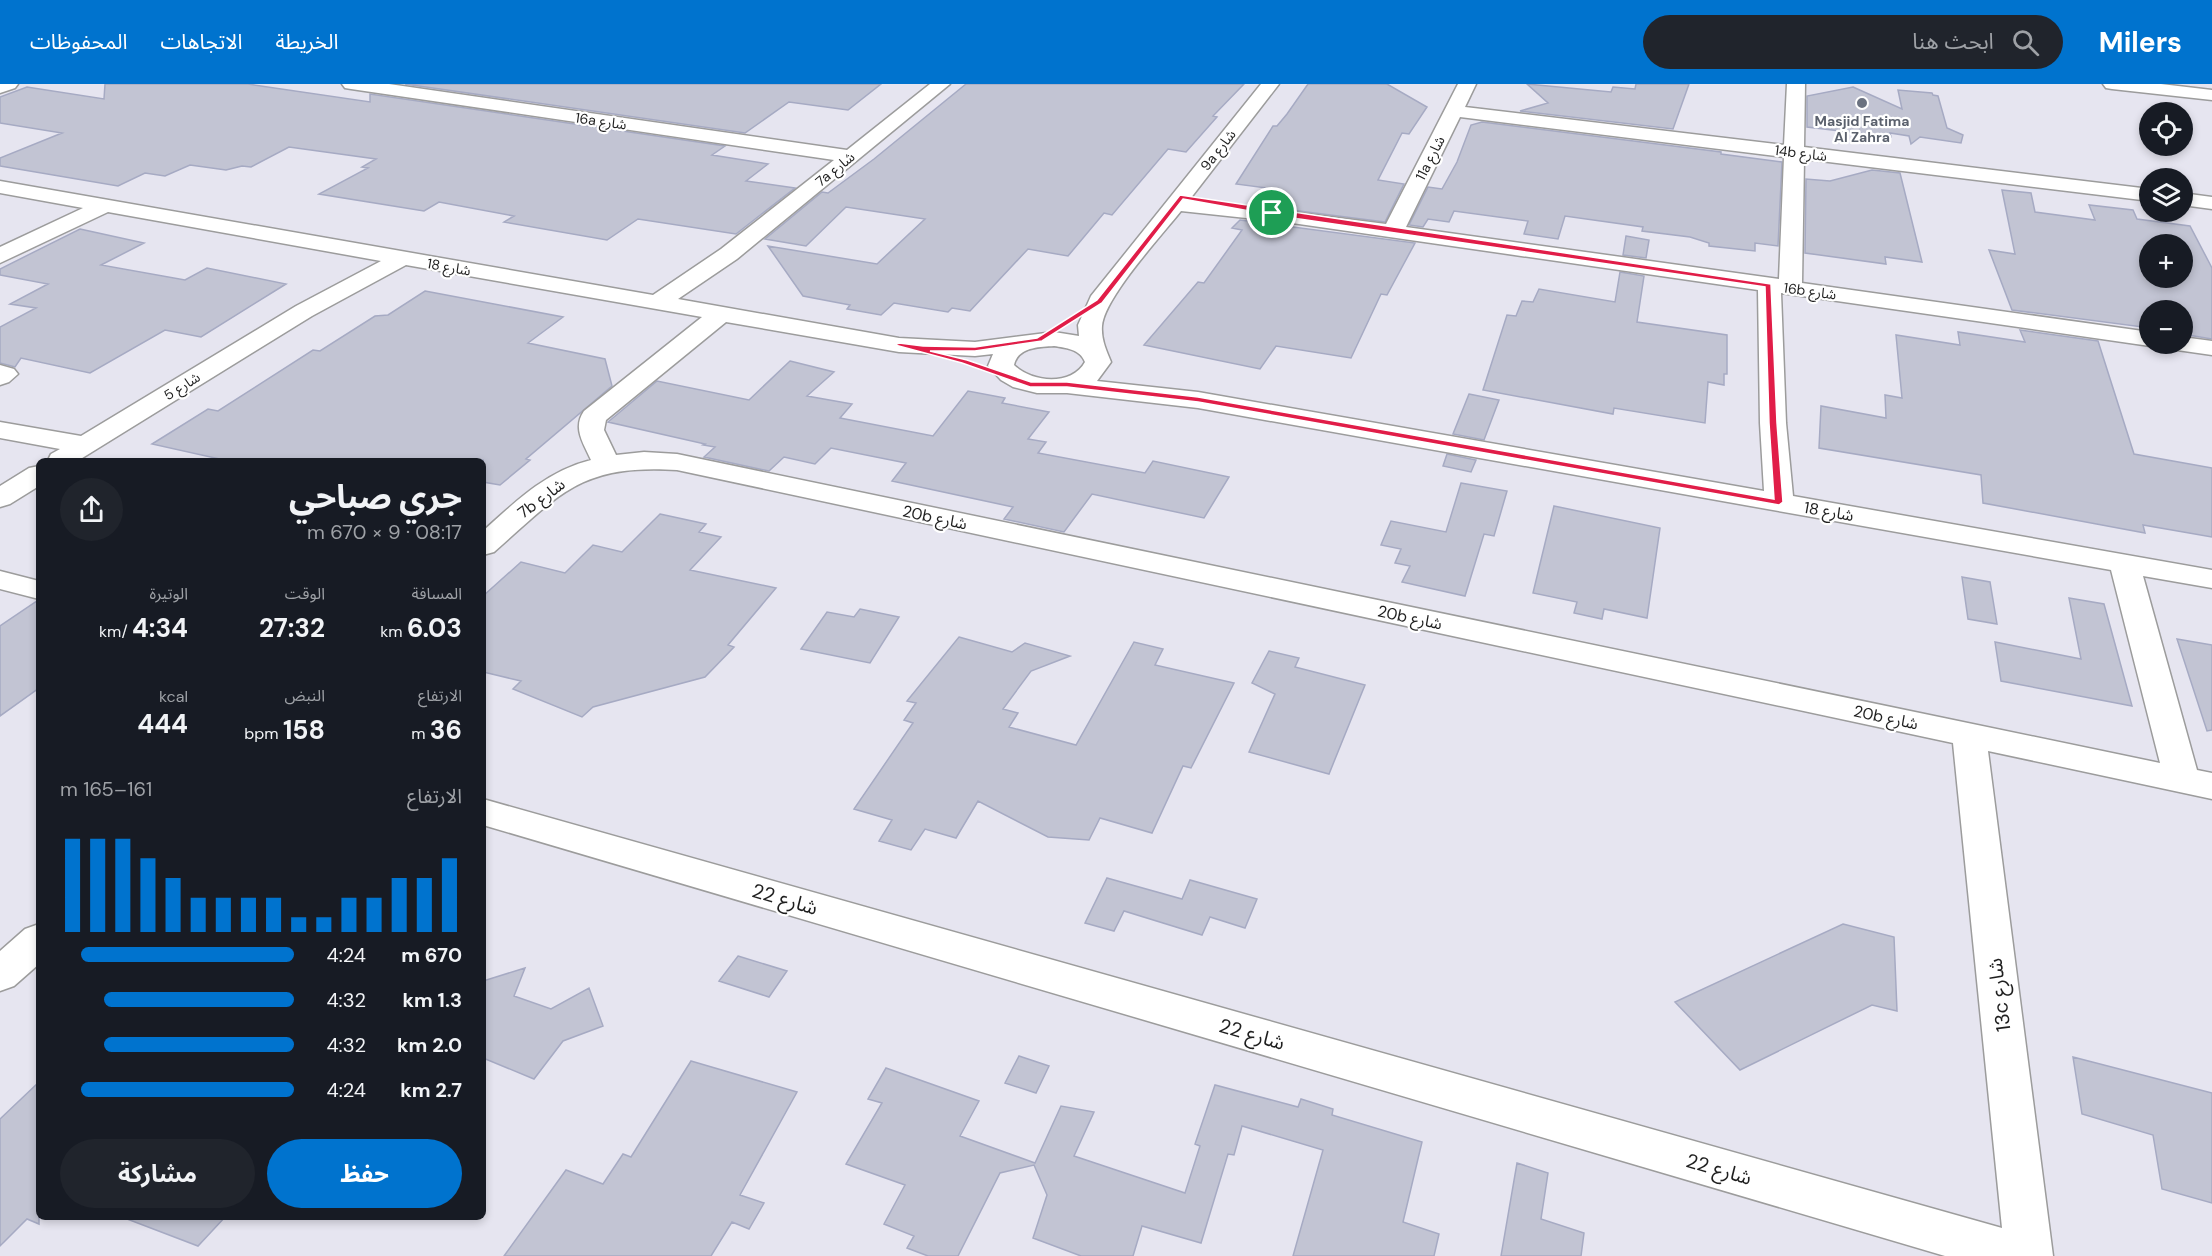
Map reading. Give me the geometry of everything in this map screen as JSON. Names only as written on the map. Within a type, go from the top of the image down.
[{"type":"street","points":[[0,88],[9,84]]},
{"type":"street","name":"16a شارع","points":[[351,84],[850,156]]},
{"type":"street","name":"7a شارع","points":[[665,304],[711,274],[729,254],[941,84]]},
{"type":"street","name":"9a شارع","points":[[1095,356],[1090,325],[1099,301],[1270,84]]},
{"type":"street","name":"11a شارع","points":[[1393,232],[1467,84]]},
{"type":"street","points":[[1779,502],[1773,423],[1779,287],[1794,152],[1796,84]]},
{"type":"street","points":[[2112,84],[2212,95]]},
{"type":"street","name":"14b شارع","points":[[1453,111],[2139,194]]},
{"type":"street","points":[[1881,143],[1882,163]]},
{"type":"street","name":"شارع 18","points":[[0,188],[899,345],[975,349],[1032,341],[1070,341],[1095,356],[1109,370],[1140,385],[1198,400]]},
{"type":"street","name":"16b شارع","points":[[1179,200],[2139,337]]},
{"type":"street","points":[[2193,200],[2212,203]]},
{"type":"street","points":[[0,256],[104,206]]},
{"type":"street","name":"شارع 5","points":[[70,455],[395,257]]},
{"type":"street","name":"9a شارع","points":[[1014,379],[1001,366],[1006,353],[1032,341],[1099,301]]},
{"type":"street","points":[[608,464],[591,430],[593,417],[722,314]]},
{"type":"street","name":"شارع 18","points":[[899,345],[965,361],[1014,379],[1042,386],[1067,385],[1198,400],[2212,579]]},
{"type":"street","points":[[2193,346],[2212,348]]},
{"type":"street","points":[[1067,385],[1089,376],[1096,369],[1095,356]]},
{"type":"street","points":[[1749,497],[1762,448],[1773,423]]},
{"type":"street","points":[[0,430],[70,455]]},
{"type":"street","points":[[0,442],[70,455]]},
{"type":"street","name":"20b شارع","points":[[608,464],[655,460],[676,462],[2197,783]]},
{"type":"street","name":"7b شارع","points":[[486,543],[550,488],[586,470],[608,464]]},
{"type":"street","points":[[0,498],[36,476]]},
{"type":"street","points":[[2124,563],[2197,783]]},
{"type":"street","points":[[0,580],[36,589]]},
{"type":"street","name":"13c شارع","points":[[1969,734],[2029,1256]]},
{"type":"street","name":"شارع 22","points":[[486,813],[2021,1256]]},
{"type":"street","points":[[0,975],[36,943]]},
{"type":"building","points":[[105,84],[248,84],[370,102],[370,94],[725,146],[712,155],[768,164],[746,181],[795,188],[736,234],[638,219],[607,240],[504,222],[514,216],[439,202],[424,211],[319,194],[368,168],[362,167],[376,159],[289,147],[251,167],[242,166],[226,170],[190,165],[165,176],[145,173],[118,186],[0,166],[0,158],[62,133],[0,123],[0,97],[27,87],[104,99]]},
{"type":"building","points":[[405,84],[881,84],[848,110],[789,102],[745,133]]},
{"type":"building","points":[[966,84],[1244,84],[1213,116],[1217,117],[1186,152],[1168,149],[1112,215],[1104,213],[1068,256],[1028,249],[970,311],[952,308],[948,312],[894,303],[881,315],[847,309],[850,305],[803,296],[768,246],[877,264],[925,219],[846,207],[806,246],[765,239],[822,192],[828,193],[874,159]]},
{"type":"building","points":[[1308,84],[1387,84],[1427,107],[1409,134],[1402,133],[1378,180],[1404,184],[1385,222],[1253,205],[1267,188],[1236,184],[1273,126],[1277,126],[1287,114]]},
{"type":"building","points":[[1527,84],[1611,92],[1613,87],[1635,89],[1636,84],[1689,84],[1673,129],[1520,111],[1548,103]]},
{"type":"building","points":[[1853,87],[1902,109],[1898,90],[1932,93],[1938,96],[1947,128],[1963,135],[1961,143],[1920,137],[1911,144],[1909,136],[1890,133],[1891,137],[1807,127],[1807,96]]},
{"type":"building","points":[[1482,122],[1721,152],[1721,154],[1782,162],[1778,246],[1755,243],[1755,251],[1709,246],[1709,243],[1690,237],[1642,231],[1643,227],[1565,216],[1558,239],[1524,234],[1528,221],[1454,211],[1449,222],[1428,219],[1423,227],[1409,225],[1428,187],[1442,189],[1457,162],[1471,125]]},
{"type":"building","points":[[1872,170],[1900,173],[1922,262],[1885,257],[1886,264],[1805,253],[1806,179],[1830,181]]},
{"type":"building","points":[[2002,190],[2031,193],[2035,212],[2095,220],[2089,205],[2133,210],[2139,222],[2190,226],[2212,268],[2212,339],[2193,336],[2193,300],[2139,300],[2139,327],[2012,310],[1989,250],[2015,254]]},
{"type":"building","points":[[1240,220],[1415,243],[1387,295],[1381,294],[1351,358],[1276,346],[1260,369],[1144,345],[1198,282],[1204,283],[1242,230],[1232,228]]},
{"type":"building","points":[[80,229],[144,243],[101,265],[185,280],[207,268],[286,284],[201,337],[165,330],[90,373],[21,358],[15,367],[0,363],[0,327],[36,308],[10,304],[48,284],[0,275],[0,269]]},
{"type":"building","points":[[1626,236],[1649,240],[1646,258],[1623,255]]},
{"type":"building","points":[[1620,272],[1644,276],[1637,322],[1727,335],[1727,374],[1724,374],[1724,385],[1708,382],[1705,423],[1614,408],[1613,414],[1483,390],[1507,315],[1516,316],[1522,301],[1533,302],[1539,289],[1615,302]]},
{"type":"building","points":[[425,291],[563,317],[528,343],[605,359],[612,386],[526,459],[530,460],[500,485],[486,483],[486,458],[215,458],[152,444],[208,409],[218,411],[313,350],[320,351],[375,316],[388,315]]},
{"type":"building","points":[[2020,330],[2098,341],[2134,454],[2212,468],[2212,537],[2143,525],[2145,533],[1983,503],[1981,475],[1819,448],[1821,406],[1886,418],[1885,395],[1902,398],[1896,335],[1960,345],[1958,332],[2025,342]]},
{"type":"building","points":[[790,361],[834,372],[807,396],[852,404],[840,418],[933,436],[968,391],[1005,398],[1002,403],[1049,412],[1028,439],[1046,442],[1038,453],[1145,473],[1153,461],[1229,477],[1204,518],[1092,494],[1064,532],[1004,519],[1013,507],[892,481],[906,463],[831,448],[815,464],[784,457],[769,471],[704,457],[715,447],[608,422],[657,381],[749,400]]},
{"type":"building","points":[[1469,394],[1499,400],[1484,440],[1453,434]]},
{"type":"building","points":[[1447,454],[1476,460],[1471,472],[1443,466]]},
{"type":"building","points":[[1461,483],[1507,491],[1494,536],[1484,534],[1465,596],[1402,582],[1410,566],[1395,563],[1401,549],[1381,545],[1391,521],[1446,532]]},
{"type":"building","points":[[1554,506],[1660,528],[1647,618],[1604,609],[1602,619],[1574,613],[1577,602],[1533,593]]},
{"type":"building","points":[[660,514],[706,524],[699,532],[721,537],[690,570],[776,588],[728,645],[734,647],[705,677],[593,707],[582,717],[513,689],[521,681],[486,673],[486,593],[521,562],[565,573],[593,545],[622,552]]},
{"type":"building","points":[[1962,577],[1990,582],[1997,624],[1968,619]]},
{"type":"building","points":[[2069,598],[2104,604],[2132,706],[2001,681],[1995,642],[2081,659]]},
{"type":"building","points":[[36,602],[36,690],[0,716],[0,626]]},
{"type":"building","points":[[860,609],[899,617],[870,663],[801,649],[827,612],[854,617]]},
{"type":"building","points":[[959,637],[1012,652],[1025,643],[1070,656],[1031,671],[1003,709],[1018,713],[1009,727],[1076,745],[1134,642],[1163,649],[1155,665],[1234,683],[1191,768],[1183,766],[1152,833],[1100,818],[1089,840],[1048,837],[978,801],[956,838],[925,829],[911,850],[879,841],[892,820],[854,809],[913,723],[904,720],[916,703],[907,701]]},
{"type":"building","points":[[2177,639],[2212,645],[2212,730],[2207,731]]},
{"type":"building","points":[[1269,651],[1299,658],[1295,667],[1365,685],[1329,774],[1249,752],[1275,694],[1252,683]]},
{"type":"building","points":[[1107,878],[1182,899],[1190,880],[1257,899],[1245,928],[1210,917],[1202,935],[1124,911],[1114,931],[1085,923]]},
{"type":"building","points":[[1843,924],[1894,937],[1897,1011],[1872,1005],[1740,1070],[1675,1002]]},
{"type":"building","points":[[738,956],[787,971],[769,997],[719,981]]},
{"type":"building","points":[[525,968],[514,996],[551,1009],[589,988],[603,1026],[563,1041],[534,1079],[486,1059],[486,980]]},
{"type":"building","points":[[1019,1056],[1049,1066],[1036,1093],[1005,1083]]},
{"type":"building","points":[[2073,1057],[2212,1093],[2212,1203],[2162,1189],[2153,1135],[2082,1114]]},
{"type":"building","points":[[691,1061],[797,1092],[740,1195],[764,1203],[749,1229],[732,1222],[711,1256],[504,1256],[566,1170],[603,1184],[623,1154],[631,1157]]},
{"type":"building","points":[[886,1068],[979,1101],[960,1136],[1035,1163],[1061,1106],[1094,1112],[1074,1156],[1185,1193],[1200,1146],[1195,1144],[1215,1085],[1298,1107],[1301,1099],[1333,1109],[1332,1115],[1422,1142],[1403,1222],[1439,1234],[1434,1256],[1293,1256],[1323,1150],[1242,1126],[1234,1155],[1228,1154],[1201,1243],[1142,1226],[1133,1256],[1081,1256],[1033,1238],[1047,1195],[1034,1165],[1000,1173],[958,1256],[928,1256],[907,1248],[914,1236],[884,1224],[905,1185],[846,1164],[882,1103],[868,1099]]},
{"type":"building","points":[[36,1085],[36,1220],[39,1220],[39,1224],[27,1219],[0,1246],[0,1119]]},
{"type":"building","points":[[1517,1163],[1548,1173],[1541,1219],[1584,1233],[1581,1256],[1501,1256]]},
{"type":"building","points":[[130,1220],[222,1220],[198,1246]]},
{"type":"place","name":"Masjid Fatima Al Zahra","points":[[1862,103]]},
{"type":"route","points":[[1182,196],[1272,213],[1769,285],[1773,423],[1779,502],[1198,400],[1112,389],[1067,385],[1030,385],[965,361],[899,345],[949,350],[1001,347],[1039,340],[1072,321],[1099,301],[1182,196]]}]
